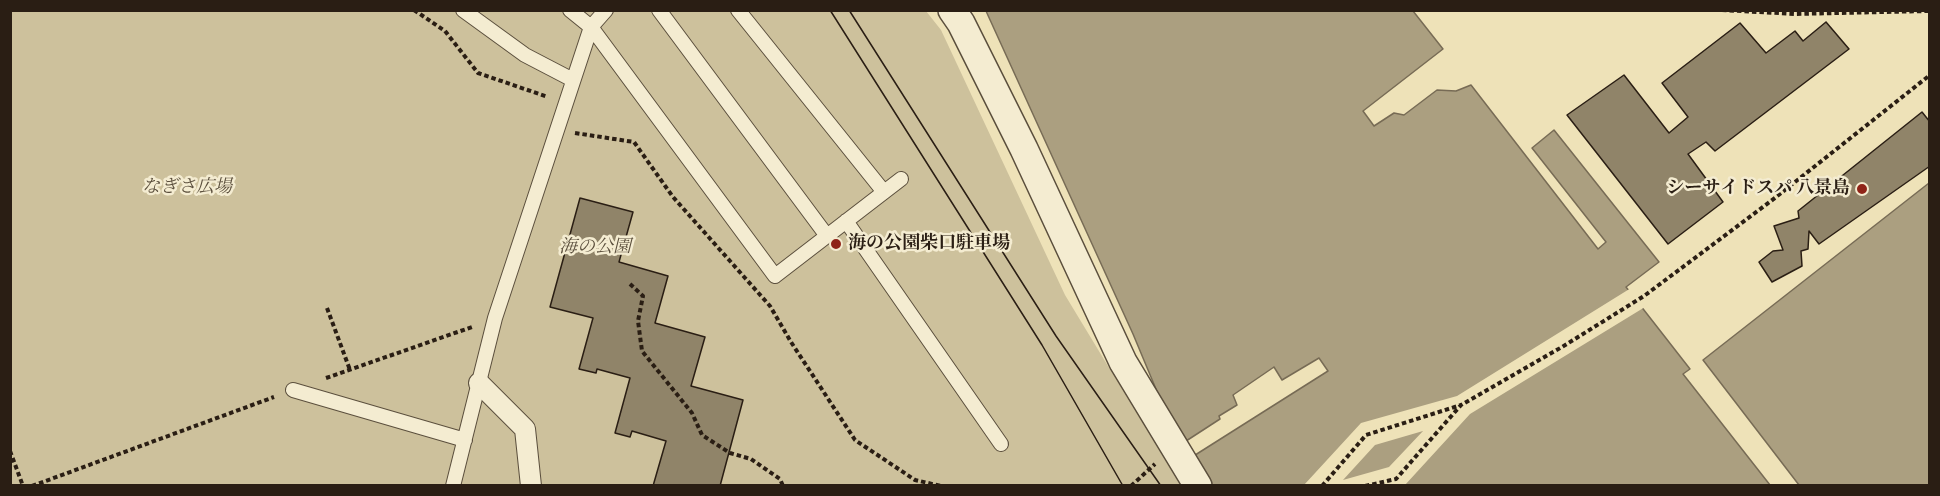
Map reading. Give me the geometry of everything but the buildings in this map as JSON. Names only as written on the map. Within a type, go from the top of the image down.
[{"type":"street","points":[[952,10],[961,23],[1024,149],[1123,362],[1198,486]]},
{"type":"street","points":[[479,383],[525,429],[531,486]]},
{"type":"lane","points":[[463,10],[525,56],[573,80]]},
{"type":"lane","points":[[570,10],[591,27],[775,276],[902,179]]},
{"type":"lane","points":[[453,486],[495,318],[591,27],[606,10]]},
{"type":"lane","points":[[659,10],[827,236]]},
{"type":"lane","points":[[738,10],[884,192]]},
{"type":"lane","points":[[846,221],[1001,444]]},
{"type":"lane","points":[[293,390],[465,440]]},
{"type":"path","points":[[414,10],[445,32],[478,73],[565,104]]},
{"type":"path","points":[[1722,10],[1795,14],[1929,11]]},
{"type":"path","points":[[1322,486],[1366,435],[1461,405],[1562,347],[1644,296],[1771,201],[1929,75]]},
{"type":"path","points":[[558,130],[634,142],[673,197],[770,306],[855,440],[915,480],[941,486]]},
{"type":"path","points":[[630,284],[643,296],[638,321],[642,351],[692,413],[702,435],[730,453],[751,459],[780,479],[783,486]]},
{"type":"path","points":[[327,309],[350,370]]},
{"type":"path","points":[[33,486],[495,318]]},
{"type":"path","points":[[1365,486],[1396,478],[1461,405]]},
{"type":"path","points":[[10,451],[23,486]]},
{"type":"green space","name":"海の公園","points":[[10,11],[926,11],[941,30],[1065,295],[1180,485],[11,485]]},
{"type":"shaded area","points":[[986,11],[1413,11],[1443,49],[1363,111],[1374,126],[1394,113],[1404,115],[1437,90],[1456,91],[1471,85],[1598,249],[1606,242],[1532,148],[1554,130],[1659,262],[1626,287],[1690,369],[1683,374],[1770,485],[1209,485],[1192,457],[1328,371],[1319,358],[1282,380],[1274,367],[1233,395],[1237,405],[1183,443],[1171,425],[1133,334]]},
{"type":"shaded area","points":[[1929,183],[1929,485],[1799,485],[1703,360]]},
{"type":"pier","points":[[1631,288],[1645,307],[1470,414],[1405,485],[1304,485],[1361,423],[1457,396]],"holes":[[[1423,431],[1389,467],[1343,480],[1375,445]]]},
{"type":"tram line","points":[[830,10],[1042,345],[1123,486]]},
{"type":"tram line","points":[[849,10],[1056,336],[1161,486]]},
{"type":"place","name":"シーサイドスパ 八景島","points":[[1862,189]]},
{"type":"place","name":"海の公園柴口駐車場","points":[[836,244]]},
{"type":"park label","name":"なぎさ広場","points":[[187,188]]}]
